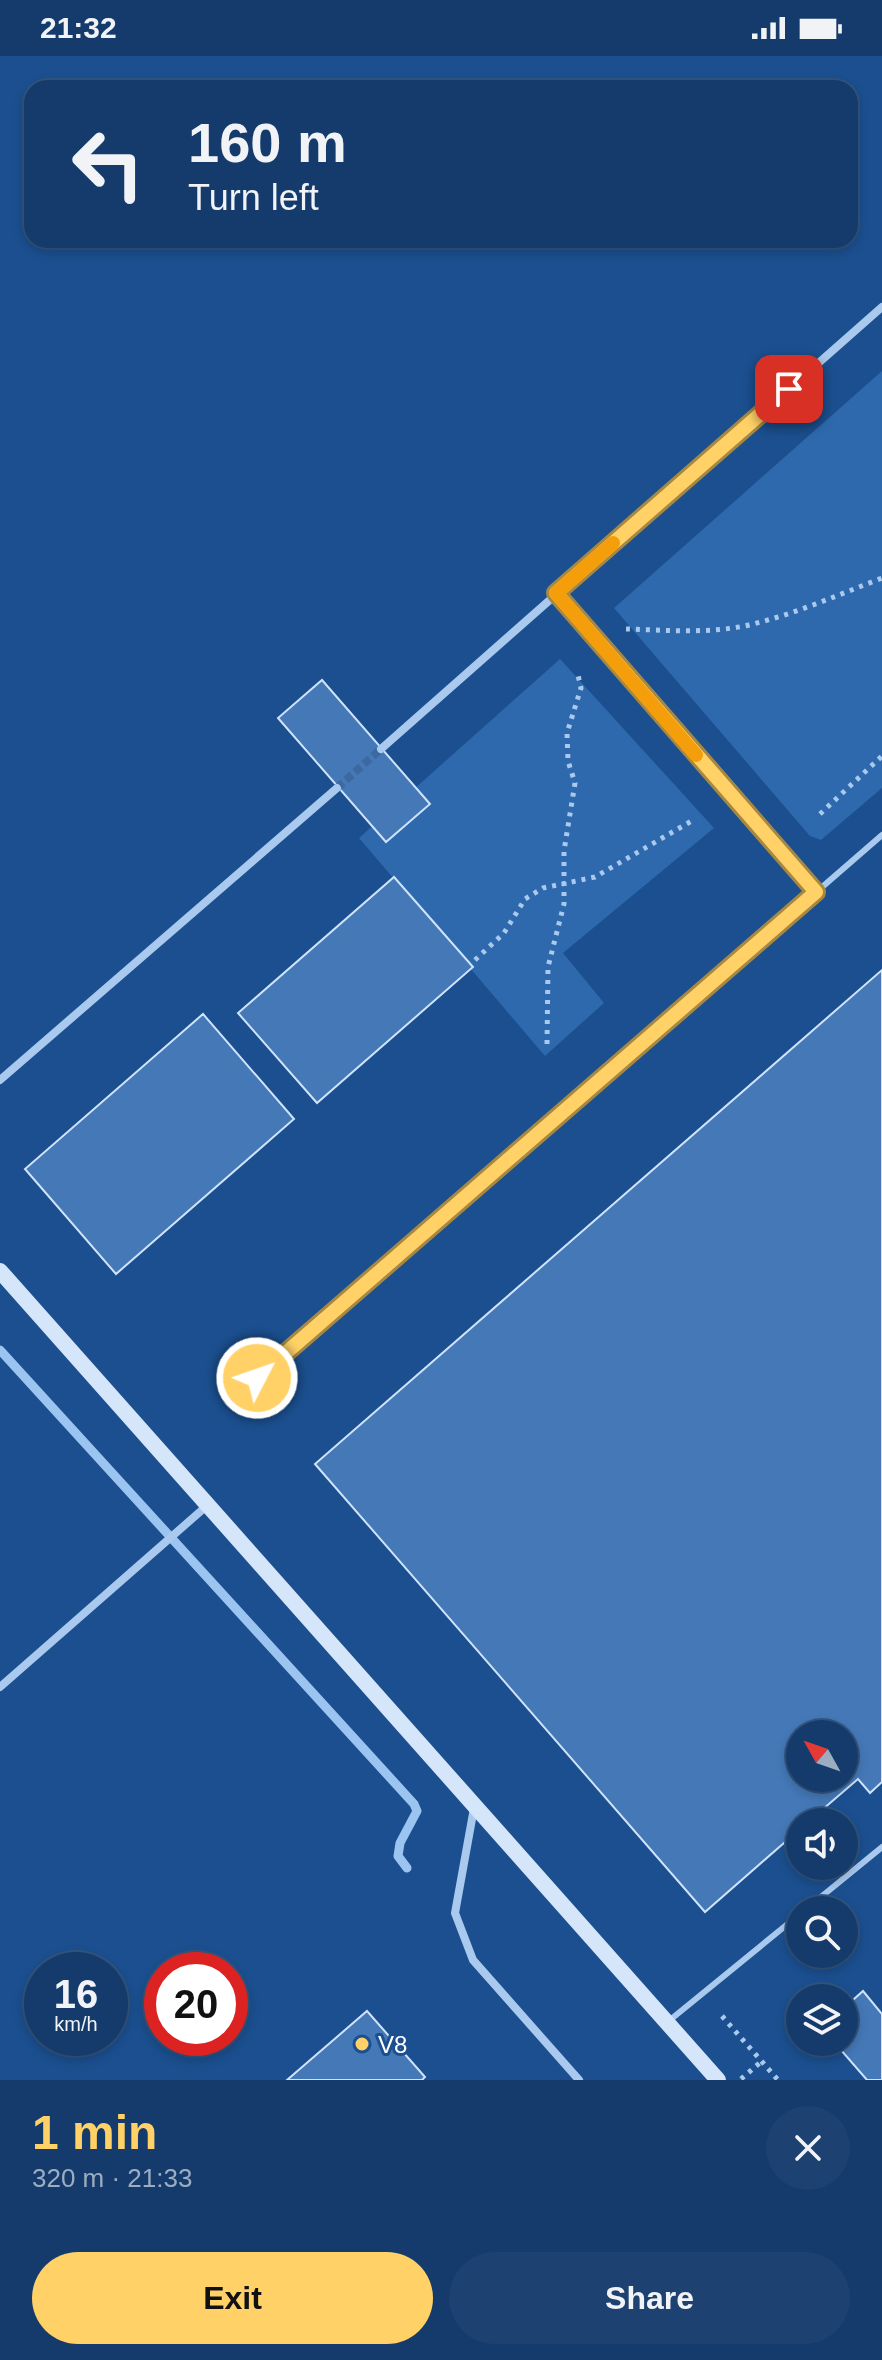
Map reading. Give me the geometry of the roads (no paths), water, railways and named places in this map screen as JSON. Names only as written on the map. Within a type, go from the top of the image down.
[{"type":"main road","points":[[0,1271],[210,1503],[474,1807],[718,2080]]},
{"type":"street","points":[[381,749],[882,307]]},
{"type":"street","points":[[0,1080],[337,788]]},
{"type":"street","points":[[0,1687],[210,1503]]},
{"type":"street","points":[[474,1807],[455,1913],[459,1925],[473,1960],[579,2080]]},
{"type":"lane","points":[[556,593],[816,892]]},
{"type":"lane","points":[[257,1378],[882,835]]},
{"type":"lane","points":[[822,1896],[882,1847]]},
{"type":"lane","points":[[666,2023],[786,1925]]},
{"type":"waterway","points":[[0,1350],[414,1804],[417,1811],[400,1843],[398,1856],[407,1868]]},
{"type":"tunnel","points":[[337,788],[381,749]]},
{"type":"place","name":"V8","points":[[362,2044]]}]
